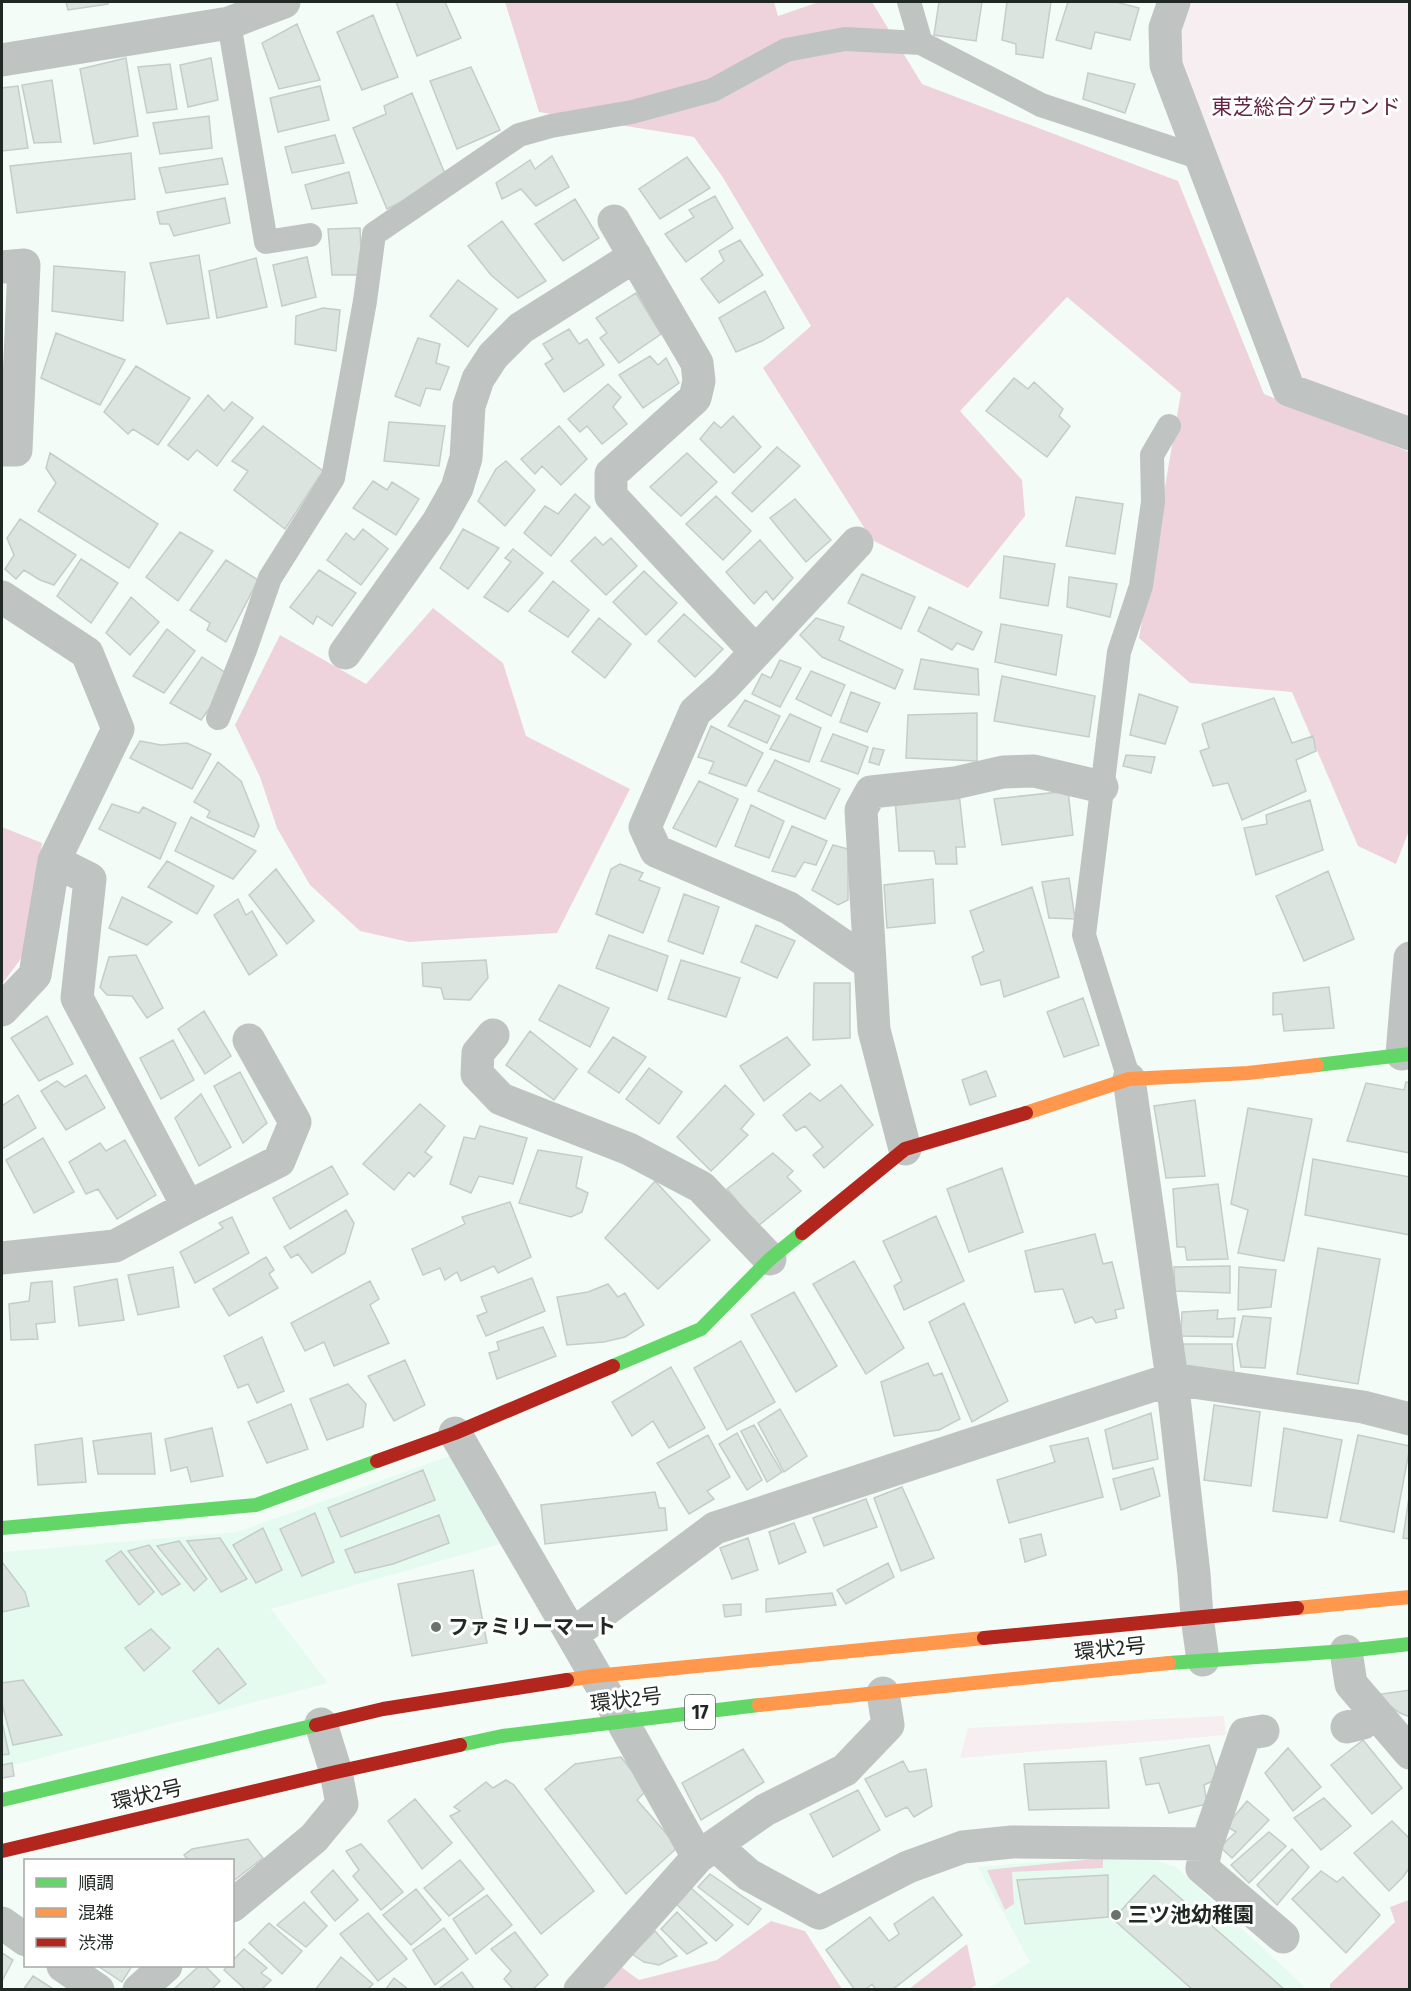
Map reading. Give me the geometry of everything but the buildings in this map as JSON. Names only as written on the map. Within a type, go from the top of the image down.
[{"type":"main road","points":[[2,1528],[256,1505],[455,1433],[700,1329],[770,1259],[905,1149],[1129,1079],[1248,1072],[1406,1054]]},
{"type":"main road","name":"環状2号","points":[[2,1800],[383,1709],[595,1677],[1410,1597]]},
{"type":"main road","name":"環状2号","points":[[2,1851],[336,1772],[502,1736],[622,1721],[1203,1660],[1346,1651],[1410,1644]]},
{"type":"street","points":[[2,60],[229,23],[284,2]]},
{"type":"street","points":[[1174,2],[1165,28],[1166,65],[1288,390],[1410,434]]},
{"type":"street","points":[[614,220],[697,363],[699,381],[695,398],[611,474],[610,496],[756,652]]},
{"type":"street","points":[[345,653],[438,522],[458,488],[466,458],[469,406],[478,379],[493,356],[521,328],[635,256]]},
{"type":"street","points":[[2,267],[24,265],[16,450],[2,450]]},
{"type":"street","points":[[857,543],[725,685],[695,712],[645,827],[656,851],[789,908],[870,964]]},
{"type":"street","points":[[2,597],[87,653],[118,729],[54,861],[35,975],[2,1010]]},
{"type":"street","points":[[905,1149],[874,1030],[861,810],[871,792],[955,783],[1002,772],[1034,771],[1102,787]]},
{"type":"street","points":[[54,861],[90,879],[77,998],[188,1207]]},
{"type":"street","points":[[1406,1054],[1410,958]]},
{"type":"street","points":[[493,1035],[478,1053],[477,1074],[501,1099],[629,1149],[701,1187],[770,1259]]},
{"type":"street","points":[[2,1258],[115,1246],[279,1161],[295,1122],[249,1040]]},
{"type":"street","points":[[1129,1079],[1172,1379],[1203,1660]]},
{"type":"street","points":[[572,1635],[715,1528],[1172,1379],[1363,1407],[1410,1419]]},
{"type":"street","points":[[455,1433],[595,1677],[707,1851],[749,1875],[819,1913],[908,1867],[963,1847],[1012,1842],[1207,1844]]},
{"type":"street","points":[[1346,1651],[1351,1684],[1361,1720],[1410,1753]]},
{"type":"street","points":[[580,1989],[707,1851],[765,1810],[845,1770],[888,1725],[883,1693]]},
{"type":"street","points":[[234,1904],[314,1838],[342,1804],[336,1772],[321,1724]]},
{"type":"street","points":[[1263,1731],[1245,1734],[1207,1844],[1202,1868],[1283,1937]]},
{"type":"street","points":[[2,1923],[24,1939]]},
{"type":"street","points":[[66,1967],[98,1989]]},
{"type":"street","points":[[139,1989],[164,1967]]},
{"type":"lane","points":[[909,2],[921,43]]},
{"type":"lane","points":[[229,23],[266,242],[310,235]]},
{"type":"lane","points":[[218,718],[270,578],[333,478],[365,301],[374,234],[519,135],[551,126],[632,112],[713,90],[786,50],[845,39],[921,43],[1041,105],[1201,159]]},
{"type":"lane","points":[[1129,1079],[1084,935],[1119,652],[1141,586],[1153,502],[1152,455],[1169,426]]},
{"type":"shaded area","points":[[505,2],[774,2],[778,16],[819,2],[872,2],[922,84],[1178,181],[1264,394],[1409,452],[1410,828],[1396,864],[1358,846],[1292,692],[1190,683],[1139,638],[1181,393],[1067,297],[960,411],[1022,480],[1025,516],[968,588],[872,540],[763,368],[811,326],[722,176],[694,137],[539,112]]},
{"type":"shaded area","points":[[433,608],[503,663],[526,736],[630,789],[557,933],[409,942],[360,931],[310,885],[277,828],[260,777],[235,725],[280,635],[366,684]]},
{"type":"shaded area","points":[[2,827],[42,843],[29,948],[2,984]]},
{"type":"shaded area","points":[[452,1455],[500,1544],[271,1609],[328,1683],[2,1768],[2,1552],[237,1532]]},
{"type":"shaded area","name":"三ツ池幼稚園","points":[[1140,1854],[1176,1867],[1307,1989],[987,1989],[1030,1962],[978,1867]]},
{"type":"shaded area","points":[[1103,1858],[1103,1868],[1012,1872],[1014,1904],[1005,1910],[987,1870]]},
{"type":"shaded area","points":[[1409,1900],[1409,1989],[1330,1989],[1330,1984],[1395,1922],[1390,1907]]},
{"type":"shaded area","points":[[771,1921],[805,1931],[842,1989],[600,1990],[620,1966],[639,1980],[717,1960]]},
{"type":"shaded area","points":[[967,1944],[976,1985],[970,1989],[909,1989]]},
{"type":"green space","name":"東芝総合グラウンド","points":[[1185,2],[1409,2],[1409,419],[1292,377],[1174,50]]},
{"type":"green space","points":[[1224,1716],[1226,1735],[960,1758],[968,1728]]},
{"type":"traffic: fast","points":[[1317,1065],[1410,1054]]},
{"type":"traffic: fast","points":[[613,1366],[701,1329],[770,1259],[802,1233]]},
{"type":"traffic: fast","points":[[2,1528],[256,1505],[377,1461]]},
{"type":"traffic: fast","points":[[1169,1663],[1346,1651],[1410,1644]]},
{"type":"traffic: fast","points":[[460,1745],[502,1736],[759,1705]]},
{"type":"traffic: fast","points":[[2,1800],[316,1725]]},
{"type":"traffic: slow","points":[[1026,1113],[1129,1079],[1248,1073],[1317,1065]]},
{"type":"traffic: slow","points":[[1297,1608],[1410,1597]]},
{"type":"traffic: slow","points":[[567,1680],[984,1638]]},
{"type":"traffic: slow","points":[[759,1705],[1169,1663]]},
{"type":"traffic: jam","points":[[802,1233],[905,1149],[1026,1113]]},
{"type":"traffic: jam","points":[[377,1461],[455,1433],[613,1366]]},
{"type":"traffic: jam","points":[[984,1638],[1297,1608]]},
{"type":"traffic: jam","points":[[316,1725],[383,1709],[567,1680]]},
{"type":"traffic: jam","points":[[2,1851],[460,1745]]},
{"type":"place","name":"ファミリーマート","points":[[436,1627]]},
{"type":"place","name":"三ツ池幼稚園","points":[[1116,1915]]}]
